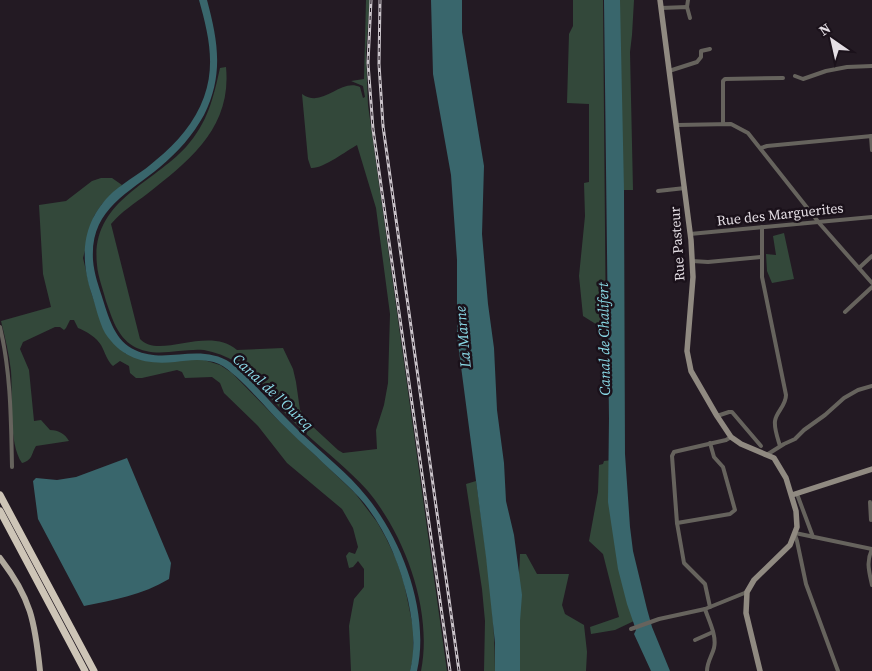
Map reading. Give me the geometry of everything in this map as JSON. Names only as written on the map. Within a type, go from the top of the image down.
[{"type":"highway","points":[[0,495],[94,671]]},
{"type":"highway","points":[[0,511],[86,671]]},
{"type":"main road","points":[[0,558],[20,586],[30,606],[35,626],[40,671]]},
{"type":"street","name":"Rue Pasteur","points":[[660,0],[690,234],[693,277],[687,351],[695,380],[731,437]]},
{"type":"street","points":[[688,0],[690,18]]},
{"type":"street","points":[[661,8],[688,8]]},
{"type":"street","points":[[669,71],[697,62],[701,57],[701,51],[710,49]]},
{"type":"street","points":[[795,76],[803,79],[847,66],[872,66]]},
{"type":"street","points":[[724,124],[723,81],[725,79],[783,78]]},
{"type":"street","points":[[676,124],[730,124],[748,133],[818,222],[872,283]]},
{"type":"street","points":[[761,148],[871,136],[872,150]]},
{"type":"street","points":[[658,191],[685,188]]},
{"type":"street","name":"Rue des Marguerites","points":[[690,234],[872,217]]},
{"type":"street","points":[[762,227],[761,257],[764,287],[786,395],[786,400],[775,419],[780,446]]},
{"type":"street","points":[[859,268],[872,256]]},
{"type":"street","points":[[692,261],[708,262],[761,257]]},
{"type":"street","points":[[844,312],[872,287]]},
{"type":"street","points":[[0,327],[10,390],[12,467]]},
{"type":"street","points":[[768,454],[795,439],[844,398],[858,390],[872,386]]},
{"type":"street","points":[[716,416],[732,412],[761,446]]},
{"type":"street","points":[[707,671],[715,640],[705,584],[684,563],[677,523],[672,456],[674,452],[726,440],[731,437],[741,444],[768,454],[776,462],[786,478],[814,537]]},
{"type":"street","points":[[677,523],[730,514],[735,510],[723,468],[714,457],[710,443]]},
{"type":"street","points":[[794,494],[872,470]]},
{"type":"street","points":[[760,671],[746,612],[747,592],[754,580],[784,552],[795,534],[797,520],[794,494]]},
{"type":"street","points":[[870,502],[871,520]]},
{"type":"street","points":[[795,534],[872,549],[867,564],[872,585]]},
{"type":"street","points":[[795,534],[806,584],[838,671]]},
{"type":"street","points":[[631,629],[656,620],[708,608],[747,592]]},
{"type":"street","points":[[695,640],[713,632]]},
{"type":"green space","points":[[366,0],[370,0],[366,52],[368,105],[447,671],[421,671],[424,648],[423,624],[413,575],[393,529],[381,508],[367,490],[305,433],[236,362],[220,354],[204,350],[150,352],[141,350],[127,342],[113,320],[98,274],[97,243],[103,225],[113,210],[126,197],[186,147],[200,128],[209,110],[220,68],[226,67],[226,89],[222,108],[215,125],[204,141],[178,169],[111,224],[140,339],[148,344],[159,346],[212,341],[225,343],[237,350],[283,348],[293,369],[300,410],[311,425],[343,453],[377,449],[376,430],[384,405],[388,383],[390,314],[376,208],[357,145],[322,166],[311,168],[308,159],[302,94],[310,98],[317,98],[345,86],[353,85],[360,87],[363,98],[365,97],[363,86],[351,81],[364,79]]},
{"type":"green space","points":[[573,0],[603,0],[606,342],[601,342],[599,326],[583,316],[579,276],[585,216],[584,183],[589,182],[589,104],[567,103],[569,34],[573,26]]},
{"type":"green space","points":[[618,0],[634,0],[630,52],[633,190],[623,190]]},
{"type":"green space","points":[[101,178],[112,178],[122,185],[102,204],[94,216],[83,258],[91,292],[105,332],[126,354],[204,360],[220,365],[232,373],[278,420],[355,493],[377,522],[386,538],[404,583],[413,627],[413,658],[410,671],[351,671],[349,626],[354,599],[364,587],[364,569],[358,561],[353,567],[349,568],[346,556],[349,552],[355,554],[358,547],[353,528],[342,509],[287,463],[258,426],[224,393],[220,383],[212,377],[185,378],[182,372],[177,370],[136,378],[130,373],[129,366],[120,361],[113,366],[97,340],[78,328],[74,320],[70,320],[64,330],[60,327],[55,327],[23,342],[20,349],[29,370],[34,421],[41,420],[50,430],[61,433],[69,441],[36,446],[30,458],[22,463],[13,432],[11,371],[1,321],[51,307],[43,274],[39,205],[66,201],[92,181]]},
{"type":"green space","points":[[784,233],[794,279],[772,283],[767,271],[766,254],[776,255],[773,236]]},
{"type":"green space","points":[[612,460],[634,621],[615,630],[591,634],[590,627],[619,617],[603,554],[589,541],[598,492],[599,465],[603,464],[604,461]]},
{"type":"green space","points":[[476,481],[491,600],[495,671],[484,671],[485,621],[482,589],[466,484]]},
{"type":"green space","points":[[520,554],[526,554],[537,574],[569,574],[562,605],[565,614],[584,625],[587,652],[586,671],[517,671]]},
{"type":"water","points":[[199,0],[207,0],[216,44],[217,72],[210,100],[200,122],[185,143],[160,167],[113,204],[104,215],[94,242],[93,260],[105,307],[118,336],[135,350],[159,355],[207,354],[231,363],[301,433],[360,488],[392,535],[410,579],[420,626],[420,649],[417,671],[410,671],[413,653],[412,627],[408,600],[401,574],[386,537],[359,497],[226,368],[214,362],[203,360],[164,363],[136,358],[119,349],[112,342],[105,333],[99,319],[85,267],[86,240],[89,227],[103,203],[113,192],[151,164],[171,146],[196,115],[208,85],[210,72],[208,36]]},
{"type":"water","name":"La Marne","points":[[431,0],[462,0],[462,32],[484,166],[482,234],[494,348],[497,410],[504,463],[506,501],[514,535],[522,595],[520,671],[495,671],[495,643],[486,557],[457,336],[457,260],[451,175],[433,74]]},
{"type":"water","points":[[604,0],[620,0],[624,191],[625,454],[630,527],[633,551],[652,627],[670,671],[651,671],[634,634],[636,630],[618,569],[608,502],[609,418]]},
{"type":"water","points":[[127,458],[171,563],[169,579],[138,593],[84,606],[38,519],[33,481],[36,478],[57,480],[76,477]]},
{"type":"railway","points":[[371,0],[368,63],[373,129],[450,671]]},
{"type":"railway","points":[[380,0],[379,64],[383,126],[459,671]]},
{"type":"water label","name":"Canal de Chalifert","points":[[604,339]]},
{"type":"water label","name":"Canal de l'Ourcq","points":[[273,392]]}]
